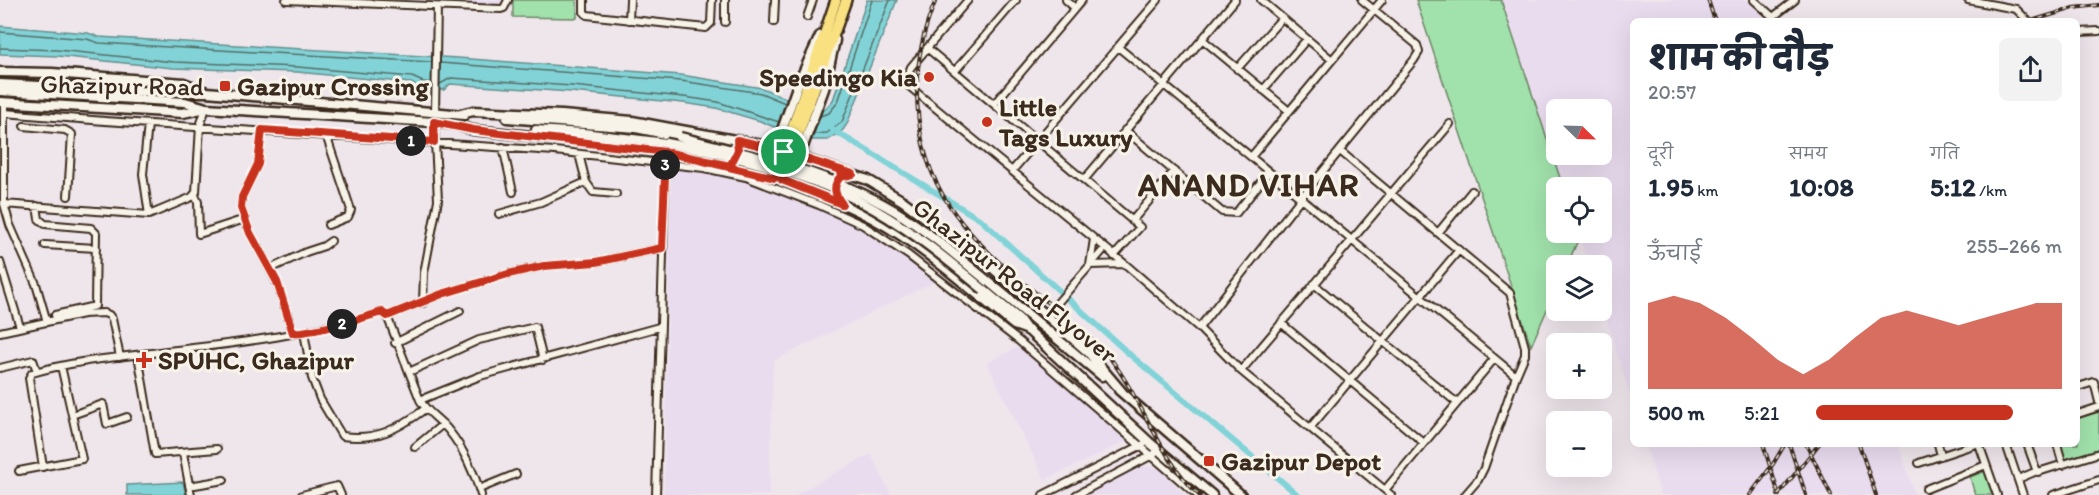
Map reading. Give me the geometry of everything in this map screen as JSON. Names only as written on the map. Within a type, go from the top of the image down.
[{"type":"main road","points":[[789,149],[824,89],[839,3]]},
{"type":"main road","points":[[778,179],[789,149],[805,89],[839,3]]},
{"type":"main road","name":"Ghazipur Road","points":[[0,72],[52,73],[184,83],[207,92],[461,114]]},
{"type":"main road","points":[[0,84],[167,93],[207,92]]},
{"type":"main road","points":[[778,179],[789,149],[805,89]]},
{"type":"main road","points":[[0,91],[185,102],[206,108]]},
{"type":"main road","name":"Ghazipur Road","points":[[2,102],[183,113],[206,108],[434,122],[459,126]]},
{"type":"main road","points":[[461,114],[473,111],[632,121],[789,149],[868,180],[903,201],[980,258],[1088,352],[1122,393],[1241,495]]},
{"type":"main road","name":"Ghazipur Road Flyover","points":[[461,114],[636,128],[680,136],[799,169],[877,201],[932,236],[1122,393]]},
{"type":"main road","points":[[459,126],[512,134],[666,147],[778,179],[873,219],[929,256],[1014,325],[1028,330],[1145,444],[1212,495]]},
{"type":"main road","name":"Ghazipur Road Flyover","points":[[459,126],[583,133],[770,167],[873,209],[923,241],[1011,313],[1028,330]]},
{"type":"main road","points":[[730,166],[738,150],[737,140]]},
{"type":"main road","points":[[842,204],[835,194],[835,186],[840,177],[853,174]]},
{"type":"street","points":[[286,0],[501,9],[508,0]]},
{"type":"street","points":[[584,0],[584,12],[587,15],[706,28],[711,23],[712,0]]},
{"type":"street","points":[[629,20],[630,0]]},
{"type":"street","points":[[724,22],[725,0]]},
{"type":"street","points":[[774,22],[775,0]]},
{"type":"street","points":[[807,17],[813,0]]},
{"type":"street","points":[[968,0],[911,67],[906,80],[910,87],[1125,264],[1199,328],[1241,371],[1391,495]]},
{"type":"street","points":[[955,71],[1016,0]]},
{"type":"street","points":[[1066,0],[1075,9]]},
{"type":"street","points":[[994,104],[1082,0]]},
{"type":"street","points":[[1012,171],[1158,0]]},
{"type":"street","points":[[1084,180],[1235,0]]},
{"type":"street","points":[[1261,0],[1332,60]]},
{"type":"street","points":[[1199,328],[1419,51],[1417,45],[1362,0]]},
{"type":"street","points":[[1251,157],[1382,0]]},
{"type":"street","points":[[1754,0],[1773,17],[1795,0]]},
{"type":"street","points":[[1968,0],[2016,9],[2025,18]]},
{"type":"street","points":[[435,112],[437,7]]},
{"type":"street","points":[[1237,69],[1282,18]]},
{"type":"street","points":[[2080,32],[2099,31]]},
{"type":"street","points":[[1202,39],[1289,111]]},
{"type":"street","points":[[1263,90],[1307,39]]},
{"type":"street","points":[[1118,47],[1516,376]]},
{"type":"street","points":[[927,48],[1140,227],[1114,256]]},
{"type":"street","points":[[2,102],[4,204],[10,225],[36,284],[47,321]]},
{"type":"street","points":[[206,108],[200,126],[195,195],[198,202],[200,234],[245,219]]},
{"type":"street","points":[[4,113],[502,147],[704,168],[746,177],[819,205],[863,225],[908,255],[1019,341],[1145,444],[1043,495]]},
{"type":"street","points":[[36,116],[36,127]]},
{"type":"street","points":[[423,303],[424,273],[438,205],[434,122]]},
{"type":"street","points":[[148,124],[143,174],[149,215]]},
{"type":"street","points":[[1241,371],[1450,124]]},
{"type":"street","points":[[24,126],[65,130],[72,134],[68,196]]},
{"type":"street","points":[[262,130],[258,164],[241,204],[245,219],[284,301],[293,333]]},
{"type":"street","points":[[1125,130],[1222,212],[1228,214],[1236,213],[1269,172]]},
{"type":"street","points":[[511,148],[512,134]]},
{"type":"street","points":[[326,135],[351,210],[348,217],[328,225]]},
{"type":"street","points":[[502,147],[513,192]]},
{"type":"street","points":[[656,495],[659,327],[666,147]]},
{"type":"street","points":[[1340,151],[1510,293],[1525,351],[1484,468],[1465,495]]},
{"type":"street","points":[[579,154],[586,182],[593,192],[616,194]]},
{"type":"street","points":[[1132,221],[1174,171]]},
{"type":"street","points":[[499,214],[541,202],[586,182]]},
{"type":"street","points":[[1438,233],[1472,192]]},
{"type":"street","points":[[4,204],[149,215],[195,195]]},
{"type":"street","points":[[37,206],[39,219],[45,224],[94,230],[95,306],[55,315]]},
{"type":"street","points":[[1090,265],[1094,238]]},
{"type":"street","points":[[270,269],[331,241]]},
{"type":"street","points":[[45,245],[96,248]]},
{"type":"street","points":[[387,316],[442,294],[508,274],[544,266],[596,262],[662,248]]},
{"type":"street","points":[[1047,315],[1105,248]]},
{"type":"street","points":[[1310,428],[1459,250]]},
{"type":"street","points":[[0,262],[20,327]]},
{"type":"street","points":[[1090,265],[1125,264]]},
{"type":"street","points":[[1314,284],[1457,403]]},
{"type":"street","points":[[396,343],[460,311]]},
{"type":"street","points":[[0,332],[97,312],[109,315],[112,319],[120,357]]},
{"type":"street","points":[[43,467],[29,378],[32,373],[120,357],[304,332],[382,312],[387,316],[420,400],[425,409],[450,431],[480,492],[516,474]]},
{"type":"street","points":[[1281,323],[1424,443]]},
{"type":"street","points":[[409,372],[479,340],[535,327],[543,360]]},
{"type":"street","points":[[420,400],[480,376],[659,327]]},
{"type":"street","points":[[304,332],[312,378],[320,399],[342,436],[385,434],[404,425],[425,409]]},
{"type":"street","points":[[138,355],[156,454],[217,450]]},
{"type":"street","points":[[1385,490],[1494,358]]},
{"type":"street","points":[[0,368],[30,360],[34,362],[37,371]]},
{"type":"street","points":[[19,471],[82,459],[61,366]]},
{"type":"street","points":[[2080,386],[2096,382],[2099,402]]},
{"type":"street","points":[[72,415],[103,404],[107,424],[127,417]]},
{"type":"street","points":[[2080,413],[2099,407]]},
{"type":"street","points":[[415,447],[443,424]]},
{"type":"street","points":[[1939,447],[1941,456]]},
{"type":"street","points":[[1919,463],[1972,447]]},
{"type":"street","points":[[1980,447],[1997,495]]},
{"type":"street","points":[[2007,447],[2023,495]]},
{"type":"street","points":[[2028,447],[2037,471]]},
{"type":"street","points":[[2057,447],[2063,465]]},
{"type":"street","points":[[183,453],[191,495]]},
{"type":"street","points":[[1076,495],[1156,453],[1197,495]]},
{"type":"street","points":[[2018,479],[2037,471],[2041,472],[2099,453]]},
{"type":"street","points":[[1926,489],[1986,465]]},
{"type":"street","points":[[189,486],[224,480]]},
{"type":"street","points":[[2054,495],[2099,480]]},
{"type":"street","points":[[302,495],[337,486],[341,495]]},
{"type":"shaded area","points":[[393,0],[502,0],[502,5]]},
{"type":"shaded area","points":[[1501,0],[1756,0],[1762,18],[1630,18],[1630,396],[1607,321],[1612,321],[1612,255],[1586,255],[1581,243],[1612,243],[1612,177],[1560,177],[1556,165],[1612,165],[1612,99],[1546,99],[1546,136]]},
{"type":"shaded area","points":[[671,167],[736,177],[781,190],[801,203],[807,201],[867,231],[918,265],[934,282],[773,361],[769,495],[664,495]]},
{"type":"shaded area","points":[[1021,345],[1127,435],[1127,441],[1045,480],[987,363]]},
{"type":"shaded area","points":[[1646,447],[1899,447],[1915,495],[1661,495]]},
{"type":"shaded area","points":[[871,454],[891,495],[794,495]]},
{"type":"shaded area","points":[[1141,466],[1160,468],[1185,495],[1078,495]]},
{"type":"green space","points":[[513,0],[577,0],[577,18],[513,17]]},
{"type":"green space","points":[[1416,0],[1501,0],[1546,136],[1546,165],[1556,165],[1560,177],[1546,177],[1546,243],[1577,243],[1571,255],[1546,255],[1546,312],[1531,346]]},
{"type":"green space","points":[[2099,412],[2099,449],[2063,460],[2059,447],[2080,447],[2080,417]]},
{"type":"green space","points":[[1988,470],[1995,495],[1975,495],[1970,477]]},
{"type":"water","points":[[867,0],[897,0],[847,124],[843,130],[828,140],[805,140],[760,121],[716,108],[683,103],[571,92],[450,84],[444,90],[421,88],[411,83],[297,72],[173,68],[57,56],[0,54],[0,26],[88,33],[99,37],[458,58],[681,75],[762,88],[816,111],[825,109],[833,100]]},
{"type":"water","points":[[183,482],[186,495],[127,495],[127,485]]},
{"type":"waterway","points":[[833,130],[981,220],[1128,353],[1298,495]]},
{"type":"railway","points":[[936,0],[921,51],[917,104],[920,131],[936,182],[949,205],[986,249],[1108,355],[1173,464],[1199,495]]},
{"type":"railway","points":[[1708,0],[1714,18]]},
{"type":"railway","points":[[2041,18],[2074,8],[2099,5]]},
{"type":"railway","points":[[1764,447],[1779,495]]},
{"type":"railway","points":[[1750,495],[1783,447]]},
{"type":"railway","points":[[1790,447],[1806,495]]},
{"type":"railway","points":[[1807,447],[1831,495]]},
{"type":"railway","points":[[1778,495],[1817,447]]},
{"type":"railway","points":[[1860,447],[1876,495]]},
{"type":"place","name":"Speedingo Kia","points":[[929,77]]},
{"type":"place","name":"Gazipur Crossing","points":[[225,86]]},
{"type":"place","name":"Little Tags Luxury","points":[[987,122]]},
{"type":"place","name":"SPUHC, Ghazipur","points":[[144,360]]},
{"type":"place","name":"Gazipur Depot","points":[[1209,461]]},
{"type":"district","name":"ANAND VIHAR","points":[[1249,185]]},
{"type":"route","points":[[784,152],[775,178],[666,152],[474,130],[434,122],[434,142],[262,130],[257,170],[242,197],[241,208],[250,233],[277,282],[293,333],[304,332],[382,312],[387,316],[442,294],[508,274],[544,266],[596,262],[662,248],[666,152],[730,166],[738,150],[737,140],[762,145],[791,154],[782,180],[842,204],[834,190],[837,180],[853,174],[832,167],[784,152]]}]
